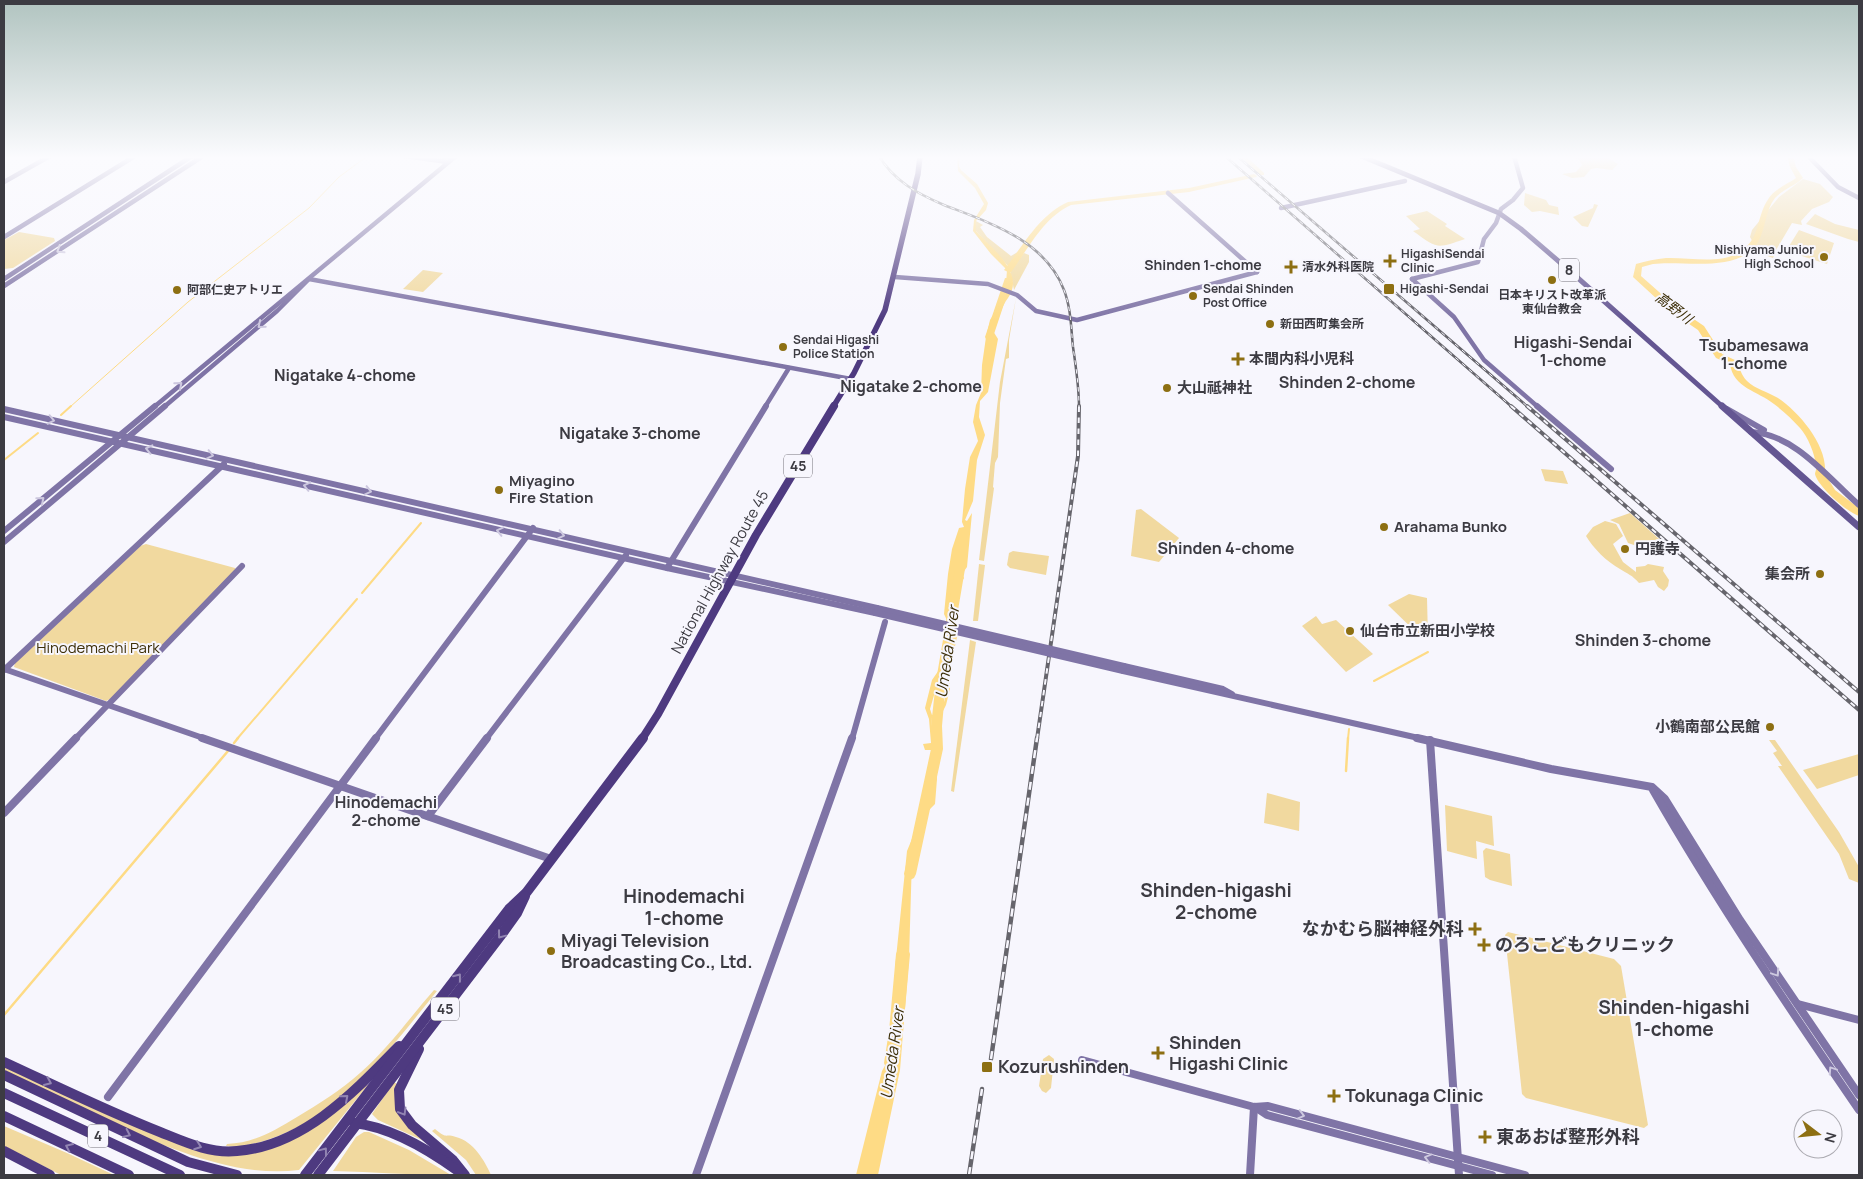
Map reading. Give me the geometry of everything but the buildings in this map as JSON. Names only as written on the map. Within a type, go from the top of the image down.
[{"type":"highway","name":"National Highway Route 45","points":[[320,1175],[509,909],[526,893],[636,748],[658,714],[777,499],[851,379],[878,327],[886,310],[910,211]]},
{"type":"highway","name":"National Highway Route 45","points":[[305,1175],[431,1019]]},
{"type":"highway","points":[[4,1062],[152,1129],[210,1150],[239,1151],[287,1137],[321,1117],[358,1087],[431,1019]]},
{"type":"highway","points":[[431,1019],[399,1090],[399,1104],[412,1125],[442,1149],[464,1175]]},
{"type":"highway","points":[[4,1075],[175,1157],[210,1169],[237,1175]]},
{"type":"highway","name":"4","points":[[4,1092],[180,1175]]},
{"type":"highway","name":"4","points":[[4,1116],[129,1175]]},
{"type":"highway","points":[[343,1126],[358,1122],[372,1125],[437,1157],[464,1175]]},
{"type":"highway","points":[[4,1151],[50,1175]]},
{"type":"main road","name":"8","points":[[1494,211],[1521,229],[1570,271],[1859,527]]},
{"type":"street","points":[[4,237],[46,211]]},
{"type":"street","points":[[4,279],[108,211]]},
{"type":"street","points":[[4,286],[119,211]]},
{"type":"street","points":[[4,531],[390,211]]},
{"type":"street","points":[[895,277],[990,284],[1014,294],[1036,310],[1074,320],[1257,272],[1188,211]]},
{"type":"street","points":[[1499,213],[1496,223],[1484,239],[1478,262],[1412,280],[1454,317],[1484,360],[1611,469]]},
{"type":"street","points":[[309,279],[851,379]]},
{"type":"street","points":[[4,542],[277,311],[309,279]]},
{"type":"street","points":[[667,568],[789,368]]},
{"type":"street","points":[[4,409],[630,550],[733,578],[1124,668],[1223,694],[1551,769],[1652,787],[1665,799],[1740,920],[1859,1095]]},
{"type":"street","points":[[1726,409],[1768,432],[1826,473],[1859,505]]},
{"type":"street","points":[[4,417],[526,537],[667,568],[733,578]]},
{"type":"street","points":[[1750,431],[1768,432]]},
{"type":"street","points":[[229,460],[4,669],[551,859]]},
{"type":"street","points":[[108,1097],[533,528]]},
{"type":"street","points":[[428,816],[630,550]]},
{"type":"street","points":[[4,813],[242,566]]},
{"type":"street","points":[[696,1175],[848,752],[885,622]]},
{"type":"street","points":[[1430,740],[1458,1166]]},
{"type":"street","points":[[1652,787],[1657,800],[1694,862],[1784,1000],[1859,1110]]},
{"type":"street","points":[[1797,1004],[1859,1020]]},
{"type":"street","points":[[1082,1060],[1254,1107],[1267,1115],[1492,1175]]},
{"type":"street","points":[[1250,1175],[1254,1107]]},
{"type":"street","points":[[1458,1166],[1525,1175]]},
{"type":"green space","points":[[1427,211],[1465,239],[1442,246],[1433,244],[1413,231],[1420,229],[1406,216]]},
{"type":"green space","points":[[1540,211],[1559,211],[1559,215]]},
{"type":"green space","points":[[1586,211],[1595,211],[1588,227],[1582,226],[1573,217]]},
{"type":"green space","points":[[1768,211],[1810,211],[1801,221],[1802,225],[1792,223],[1773,258],[1759,253],[1750,237],[1752,230]]},
{"type":"green space","points":[[1815,214],[1835,224],[1859,230],[1859,242],[1806,224]]},
{"type":"green space","points":[[976,221],[983,225],[980,227],[987,237],[1011,256],[1019,251],[1021,252],[1009,267],[976,231]]},
{"type":"green space","points":[[1799,230],[1834,243],[1827,264],[1786,251]]},
{"type":"green space","points":[[19,232],[54,238],[55,241],[13,268],[4,269],[4,240]]},
{"type":"green space","points":[[1024,253],[1029,255],[1029,262],[1014,290],[1010,270]]},
{"type":"green space","points":[[423,270],[443,273],[423,292],[403,289]]},
{"type":"green space","points":[[1016,298],[1009,340],[1009,358],[1006,359],[1000,403],[998,457],[995,463],[994,488],[984,561],[979,560],[1000,382]]},
{"type":"green space","points":[[1541,469],[1563,471],[1568,484],[1545,481]]},
{"type":"green space","points":[[1141,509],[1179,538],[1159,562],[1131,556],[1136,510]]},
{"type":"green space","points":[[1630,513],[1668,547],[1652,551],[1628,543],[1619,524],[1610,520]]},
{"type":"green space","points":[[1605,521],[1616,524],[1623,536],[1613,544],[1623,562],[1636,572],[1636,567],[1648,564],[1664,567],[1663,571],[1669,580],[1668,586],[1664,591],[1658,587],[1654,580],[1639,583],[1632,576],[1610,563],[1592,545],[1586,536],[1593,527]]},
{"type":"green space","name":"Hinodemachi Park","points":[[146,544],[235,568],[236,570],[112,698],[106,701],[14,667],[15,663],[140,546]]},
{"type":"green space","points":[[1013,551],[1049,556],[1046,575],[1010,568],[1007,565],[1009,553]]},
{"type":"green space","points":[[979,564],[985,565],[978,621],[973,621]]},
{"type":"green space","points":[[1409,594],[1427,598],[1428,638],[1422,638],[1388,605]]},
{"type":"green space","points":[[1316,616],[1322,624],[1336,620],[1373,654],[1346,672],[1302,626]]},
{"type":"green space","points":[[970,640],[976,642],[954,792],[951,791]]},
{"type":"green space","points":[[1769,740],[1775,740],[1839,832],[1859,867],[1859,883],[1849,879],[1839,854],[1778,766],[1782,766],[1773,753],[1777,751]]},
{"type":"green space","points":[[1859,754],[1859,775],[1817,789],[1803,770]]},
{"type":"green space","points":[[1267,793],[1300,802],[1299,831],[1264,823]]},
{"type":"green space","points":[[1445,805],[1492,816],[1494,846],[1476,841],[1477,859],[1447,851]]},
{"type":"green space","points":[[1486,848],[1510,854],[1512,886],[1485,877],[1483,851]]},
{"type":"green space","points":[[1508,932],[1614,959],[1621,966],[1648,1125],[1644,1128],[1526,1098],[1522,1094],[1505,935]]},
{"type":"green space","points":[[434,990],[437,991],[401,1036],[362,1079],[341,1098],[318,1115],[294,1129],[252,1144],[226,1146],[227,1144],[255,1139],[272,1131],[313,1107],[345,1085],[380,1054]]},
{"type":"green space","points":[[1049,1055],[1054,1059],[1051,1088],[1046,1093],[1039,1086],[1043,1059]]},
{"type":"green space","points":[[4,1067],[213,1154],[273,1146],[365,1084],[368,1085],[299,1170],[251,1170],[203,1159],[113,1124],[4,1077]]},
{"type":"green space","points":[[394,1082],[397,1084],[395,1097],[424,1141],[378,1120],[372,1114]]},
{"type":"green space","points":[[4,1126],[114,1175],[61,1175],[4,1146]]},
{"type":"green space","points":[[435,1129],[444,1135],[462,1139],[473,1147],[482,1158],[491,1175],[476,1175],[466,1160],[432,1131]]},
{"type":"green space","points":[[364,1132],[369,1132],[409,1150],[451,1175],[333,1171],[356,1137]]},
{"type":"water","points":[[980,211],[985,211],[976,221],[976,231],[1010,270],[1013,279],[1012,289],[993,321],[993,331],[998,339],[988,392],[980,401],[979,417],[985,435],[977,460],[973,501],[965,520],[967,521],[972,513],[967,567],[962,574],[964,578],[961,583],[958,581],[953,597],[957,637],[949,674],[950,689],[941,715],[932,717],[931,737],[935,744],[937,779],[935,804],[922,817],[912,858],[909,959],[900,1070],[878,1175],[856,1175],[882,1071],[898,1042],[906,966],[895,968],[907,851],[932,790],[933,771],[930,764],[932,750],[925,750],[923,744],[931,743],[929,719],[925,708],[932,680],[941,667],[954,635],[944,614],[948,574],[952,549],[959,528],[964,527],[962,522],[970,457],[978,441],[973,422],[976,405],[981,393],[986,337],[990,320],[1005,297],[1007,270],[991,254],[973,231],[974,220]],"holes":[[[942,684],[945,699],[940,714],[932,715],[930,709],[937,685]]]},
{"type":"waterway","points":[[70,407],[188,302],[305,211]]},
{"type":"waterway","points":[[1008,270],[1044,222],[1056,211]]},
{"type":"waterway","name":"高野川","points":[[1766,211],[1755,242],[1745,252],[1733,258],[1720,261],[1665,260],[1652,262],[1639,266],[1637,277],[1673,309],[1701,328],[1719,356],[1734,363],[1735,370],[1745,384],[1776,401],[1804,427],[1814,444],[1821,467],[1820,474],[1827,486],[1859,513]]},
{"type":"waterway","name":"Umeda River","points":[[989,337],[1008,280]]},
{"type":"waterway","points":[[61,415],[71,406]]},
{"type":"waterway","points":[[4,460],[38,433]]},
{"type":"waterway","points":[[362,593],[421,523]]},
{"type":"waterway","name":"Umeda River","points":[[910,874],[937,749],[938,704],[960,569]]},
{"type":"waterway","points":[[237,739],[357,599]]},
{"type":"waterway","points":[[1374,681],[1428,652]]},
{"type":"waterway","points":[[1348,739],[1349,729]]},
{"type":"waterway","points":[[234,743],[238,738]]},
{"type":"waterway","points":[[1346,771],[1348,738]]},
{"type":"waterway","points":[[4,1015],[228,751]]},
{"type":"waterway","name":"Umeda River","points":[[891,1063],[903,954]]},
{"type":"railway","points":[[959,211],[997,227],[1030,246],[1044,258],[1055,273],[1064,290],[1068,304],[1079,407]]},
{"type":"railway","points":[[1288,211],[1512,407]]},
{"type":"railway","points":[[1301,211],[1528,407]]},
{"type":"railway","points":[[1511,406],[1859,710]]},
{"type":"railway","points":[[1527,406],[1859,692]]},
{"type":"railway","points":[[1037,739],[1078,456],[1079,407]]},
{"type":"railway","points":[[991,1059],[1037,738]]},
{"type":"railway","points":[[969,1175],[982,1089]]},
{"type":"place","name":"Nishiyama Junior High School","points":[[1824,257]]},
{"type":"place","name":"HigashiSendai Clinic","points":[[1390,261]]},
{"type":"place","name":"清水外科医院","points":[[1291,267]]},
{"type":"place","name":"日本キリスト改革派 東仙台教会","points":[[1552,280]]},
{"type":"place","name":"Higashi-Sendai","points":[[1389,289]]},
{"type":"place","name":"阿部仁史アトリエ","points":[[177,290]]},
{"type":"place","name":"Sendai Shinden Post Office","points":[[1193,296]]},
{"type":"place","name":"新田西町集会所","points":[[1270,324]]},
{"type":"place","name":"Sendai Higashi Police Station","points":[[783,347]]},
{"type":"place","name":"本間内科小児科","points":[[1238,359]]},
{"type":"place","name":"大山祗神社","points":[[1167,388]]},
{"type":"place","name":"Miyagino Fire Station","points":[[499,490]]},
{"type":"place","name":"Arahama Bunko","points":[[1384,527]]},
{"type":"place","name":"円護寺","points":[[1625,549]]},
{"type":"place","name":"集会所","points":[[1820,574]]},
{"type":"place","name":"仙台市立新田小学校","points":[[1350,631]]},
{"type":"place","name":"小鶴南部公民館","points":[[1770,727]]},
{"type":"place","name":"なかむら脳神経外科","points":[[1475,929]]},
{"type":"place","name":"のろこどもクリニック","points":[[1484,945]]},
{"type":"place","name":"Miyagi Television Broadcasting Co., Ltd.","points":[[551,951]]},
{"type":"place","name":"Shinden Higashi Clinic","points":[[1158,1053]]},
{"type":"place","name":"Kozurushinden","points":[[987,1067]]},
{"type":"place","name":"Tokunaga Clinic","points":[[1334,1096]]},
{"type":"place","name":"東あおば整形外科","points":[[1485,1137]]},
{"type":"district","name":"Shinden 1-chome","points":[[1203,265]]},
{"type":"district","name":"Higashi-Sendai 1-chome","points":[[1573,351]]},
{"type":"district","name":"Tsubamesawa 1-chome","points":[[1754,354]]},
{"type":"district","name":"Nigatake 4-chome","points":[[345,375]]},
{"type":"district","name":"Shinden 2-chome","points":[[1347,382]]},
{"type":"district","name":"Nigatake 2-chome","points":[[911,386]]},
{"type":"district","name":"Nigatake 3-chome","points":[[630,433]]},
{"type":"district","name":"Shinden 4-chome","points":[[1226,548]]},
{"type":"district","name":"Shinden 3-chome","points":[[1643,640]]},
{"type":"district","name":"Hinodemachi 2-chome","points":[[386,811]]},
{"type":"district","name":"Shinden-higashi 2-chome","points":[[1216,901]]},
{"type":"district","name":"Hinodemachi 1-chome","points":[[684,907]]},
{"type":"district","name":"Shinden-higashi 1-chome","points":[[1674,1018]]}]
